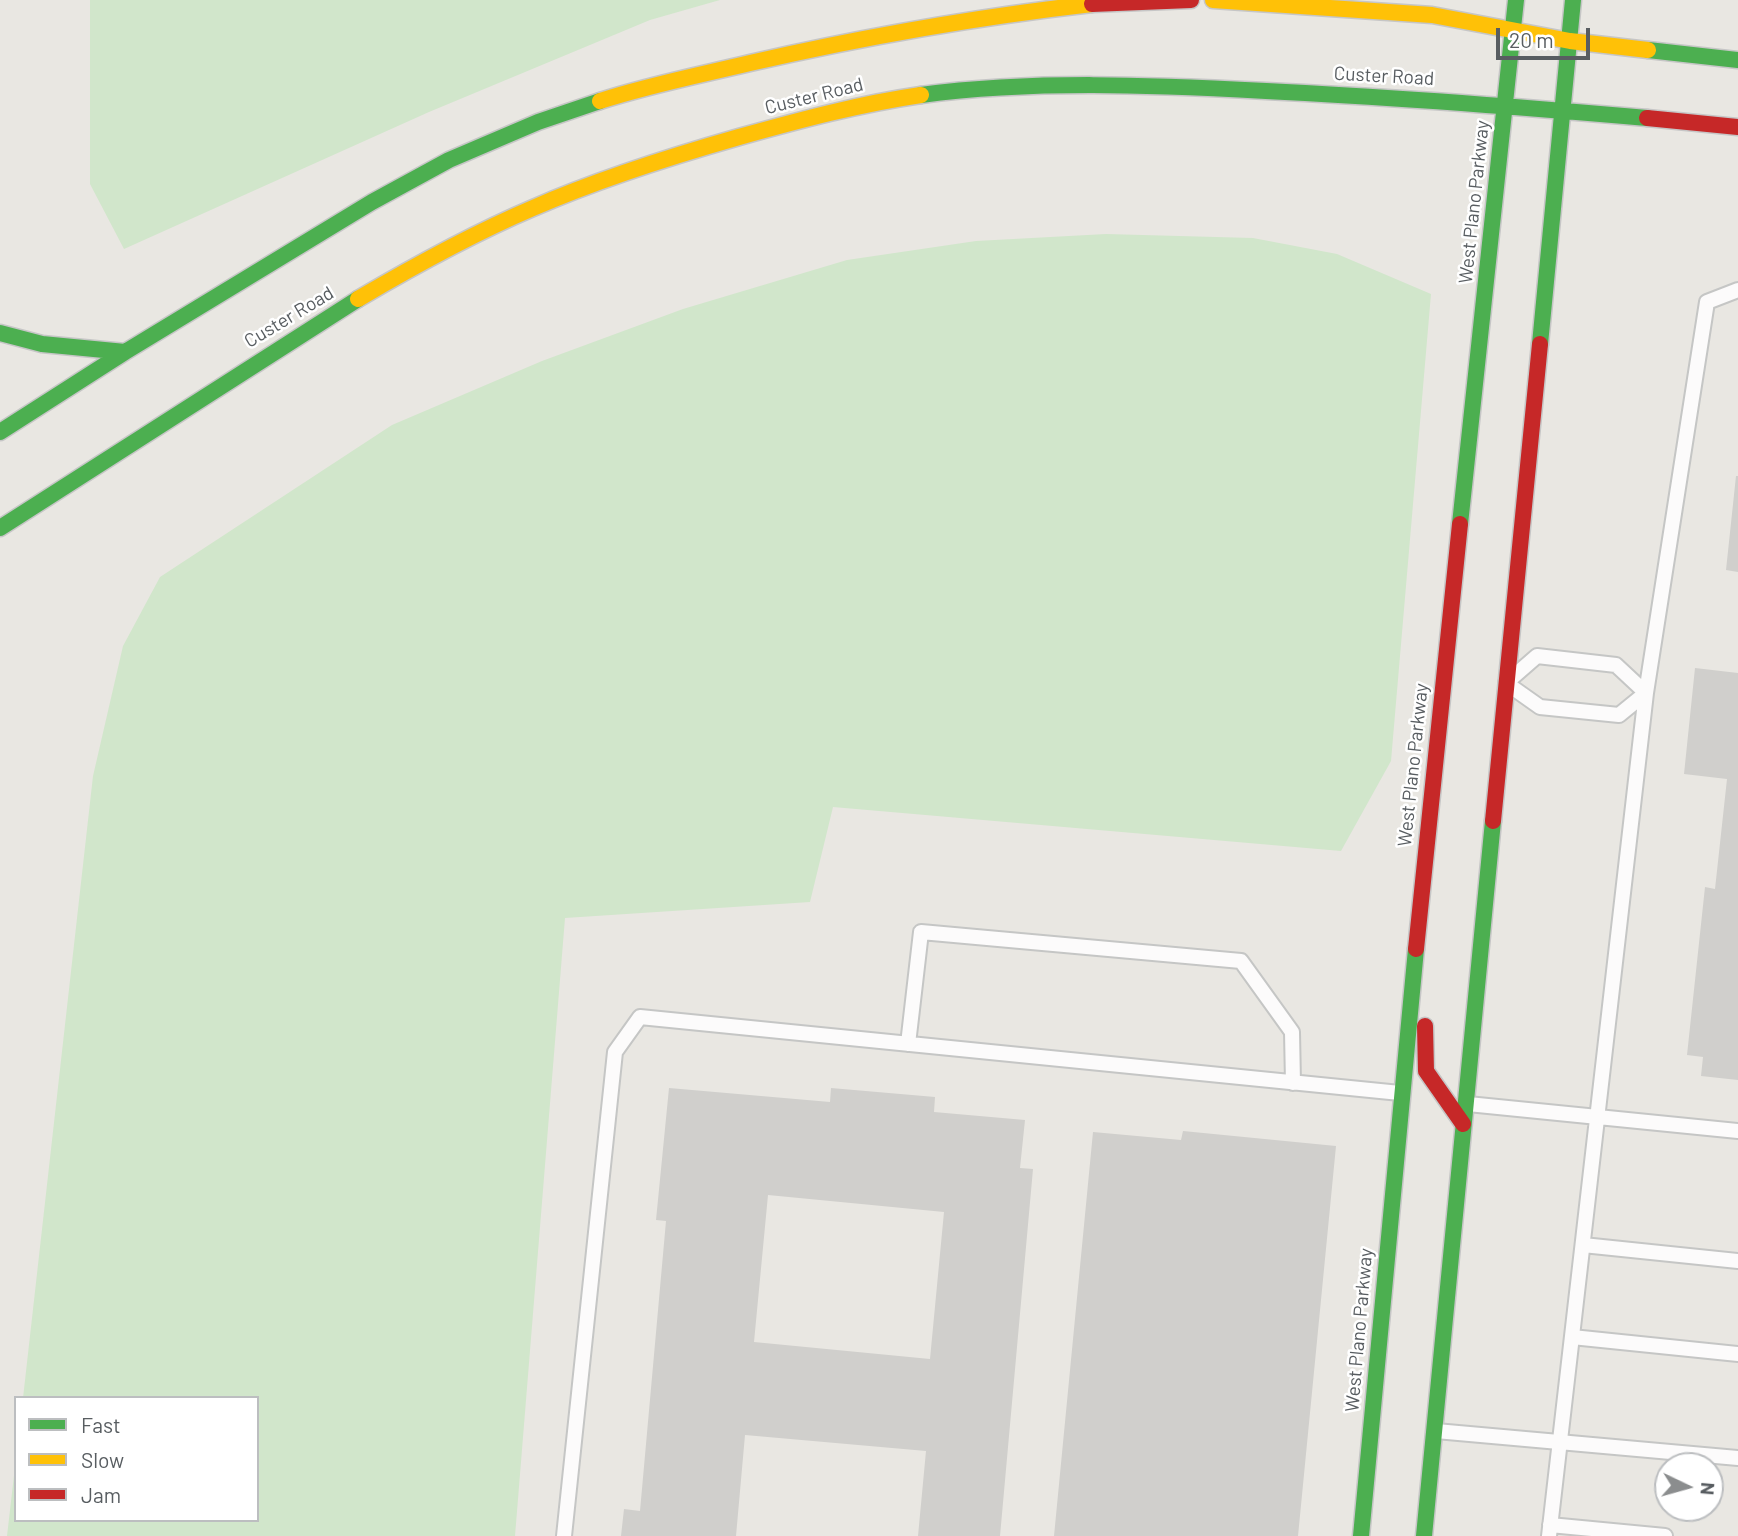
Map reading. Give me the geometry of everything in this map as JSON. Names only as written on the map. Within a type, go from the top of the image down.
[{"type":"main road","points":[[0,432],[125,352],[372,202],[449,160],[538,122],[634,90],[830,45],[1027,11],[1107,2],[1191,0]]},
{"type":"main road","points":[[1213,0],[1432,15],[1570,41],[1738,60]]},
{"type":"main road","name":"West Plano Parkway","points":[[1361,1536],[1401,1093],[1516,0]]},
{"type":"main road","points":[[1423,1536],[1573,0]]},
{"type":"main road","name":"Custer Road","points":[[0,528],[257,360],[463,241],[533,208],[621,174],[795,121],[884,101],[978,89],[1073,84],[1325,94],[1738,127]]},
{"type":"main road","points":[[0,333],[42,344],[125,352]]},
{"type":"main road","points":[[1424,866],[1426,1071],[1463,1124]]},
{"type":"lane","points":[[1665,1536],[1549,1530],[1646,693],[1707,302],[1738,290]]},
{"type":"lane","points":[[1537,656],[1616,665],[1646,693],[1619,715],[1540,707],[1506,684],[1537,656]]},
{"type":"lane","points":[[908,1044],[921,932],[1241,961],[1292,1031],[1293,1083]]},
{"type":"lane","points":[[564,1536],[615,1052],[640,1017],[1401,1093]]},
{"type":"lane","points":[[1465,1104],[1738,1131]]},
{"type":"lane","points":[[1583,1245],[1738,1261]]},
{"type":"lane","points":[[1572,1338],[1738,1354]]},
{"type":"lane","points":[[1433,1431],[1738,1458]]},
{"type":"green space","points":[[90,0],[720,0],[650,20],[429,112],[124,249],[90,184]]},
{"type":"green space","points":[[1106,234],[1253,238],[1337,254],[1431,294],[1391,761],[1341,851],[833,807],[810,902],[565,918],[515,1536],[7,1536],[14,1475],[14,1522],[259,1522],[259,1396],[23,1396],[93,776],[123,646],[160,577],[392,425],[542,361],[683,309],[847,260],[976,241]]},
{"type":"building","points":[[1738,476],[1738,572],[1726,570]]},
{"type":"building","points":[[1695,668],[1738,673],[1738,1080],[1701,1076],[1703,1057],[1687,1055],[1705,887],[1715,889],[1727,779],[1684,774]]},
{"type":"building","points":[[669,1088],[830,1102],[831,1088],[935,1097],[934,1112],[1025,1120],[1020,1168],[1033,1169],[1000,1536],[918,1536],[926,1451],[745,1435],[736,1536],[621,1536],[624,1509],[640,1511],[666,1221],[656,1220]],"holes":[[[768,1195],[944,1212],[930,1359],[754,1342]]]},
{"type":"building","points":[[1183,1131],[1336,1146],[1298,1536],[1054,1536],[1093,1132],[1181,1140]]},
{"type":"traffic: fast","points":[[1460,524],[1516,0]]},
{"type":"traffic: fast","points":[[1540,344],[1573,0]]},
{"type":"traffic: fast","points":[[1648,50],[1738,60]]},
{"type":"traffic: fast","points":[[921,95],[1007,87],[1180,87],[1409,99],[1647,118]]},
{"type":"traffic: fast","points":[[0,432],[125,352],[372,202],[449,160],[538,122],[600,101]]},
{"type":"traffic: fast","points":[[0,528],[358,299]]},
{"type":"traffic: fast","points":[[0,333],[42,344],[125,352]]},
{"type":"traffic: fast","points":[[1424,1536],[1493,821]]},
{"type":"traffic: fast","points":[[1361,1536],[1416,949]]},
{"type":"traffic: slow","points":[[1213,0],[1432,15],[1570,41],[1648,50]]},
{"type":"traffic: slow","points":[[600,101],[675,80],[835,45],[963,22],[1092,4]]},
{"type":"traffic: slow","points":[[358,299],[488,229],[558,197],[609,178],[687,152],[784,125],[921,95]]},
{"type":"traffic: jam","points":[[1092,4],[1191,0]]},
{"type":"traffic: jam","points":[[1647,118],[1738,127]]},
{"type":"traffic: jam","points":[[1493,821],[1540,344]]},
{"type":"traffic: jam","points":[[1416,949],[1460,524]]},
{"type":"traffic: jam","points":[[1425,1026],[1426,1071],[1463,1124]]}]
